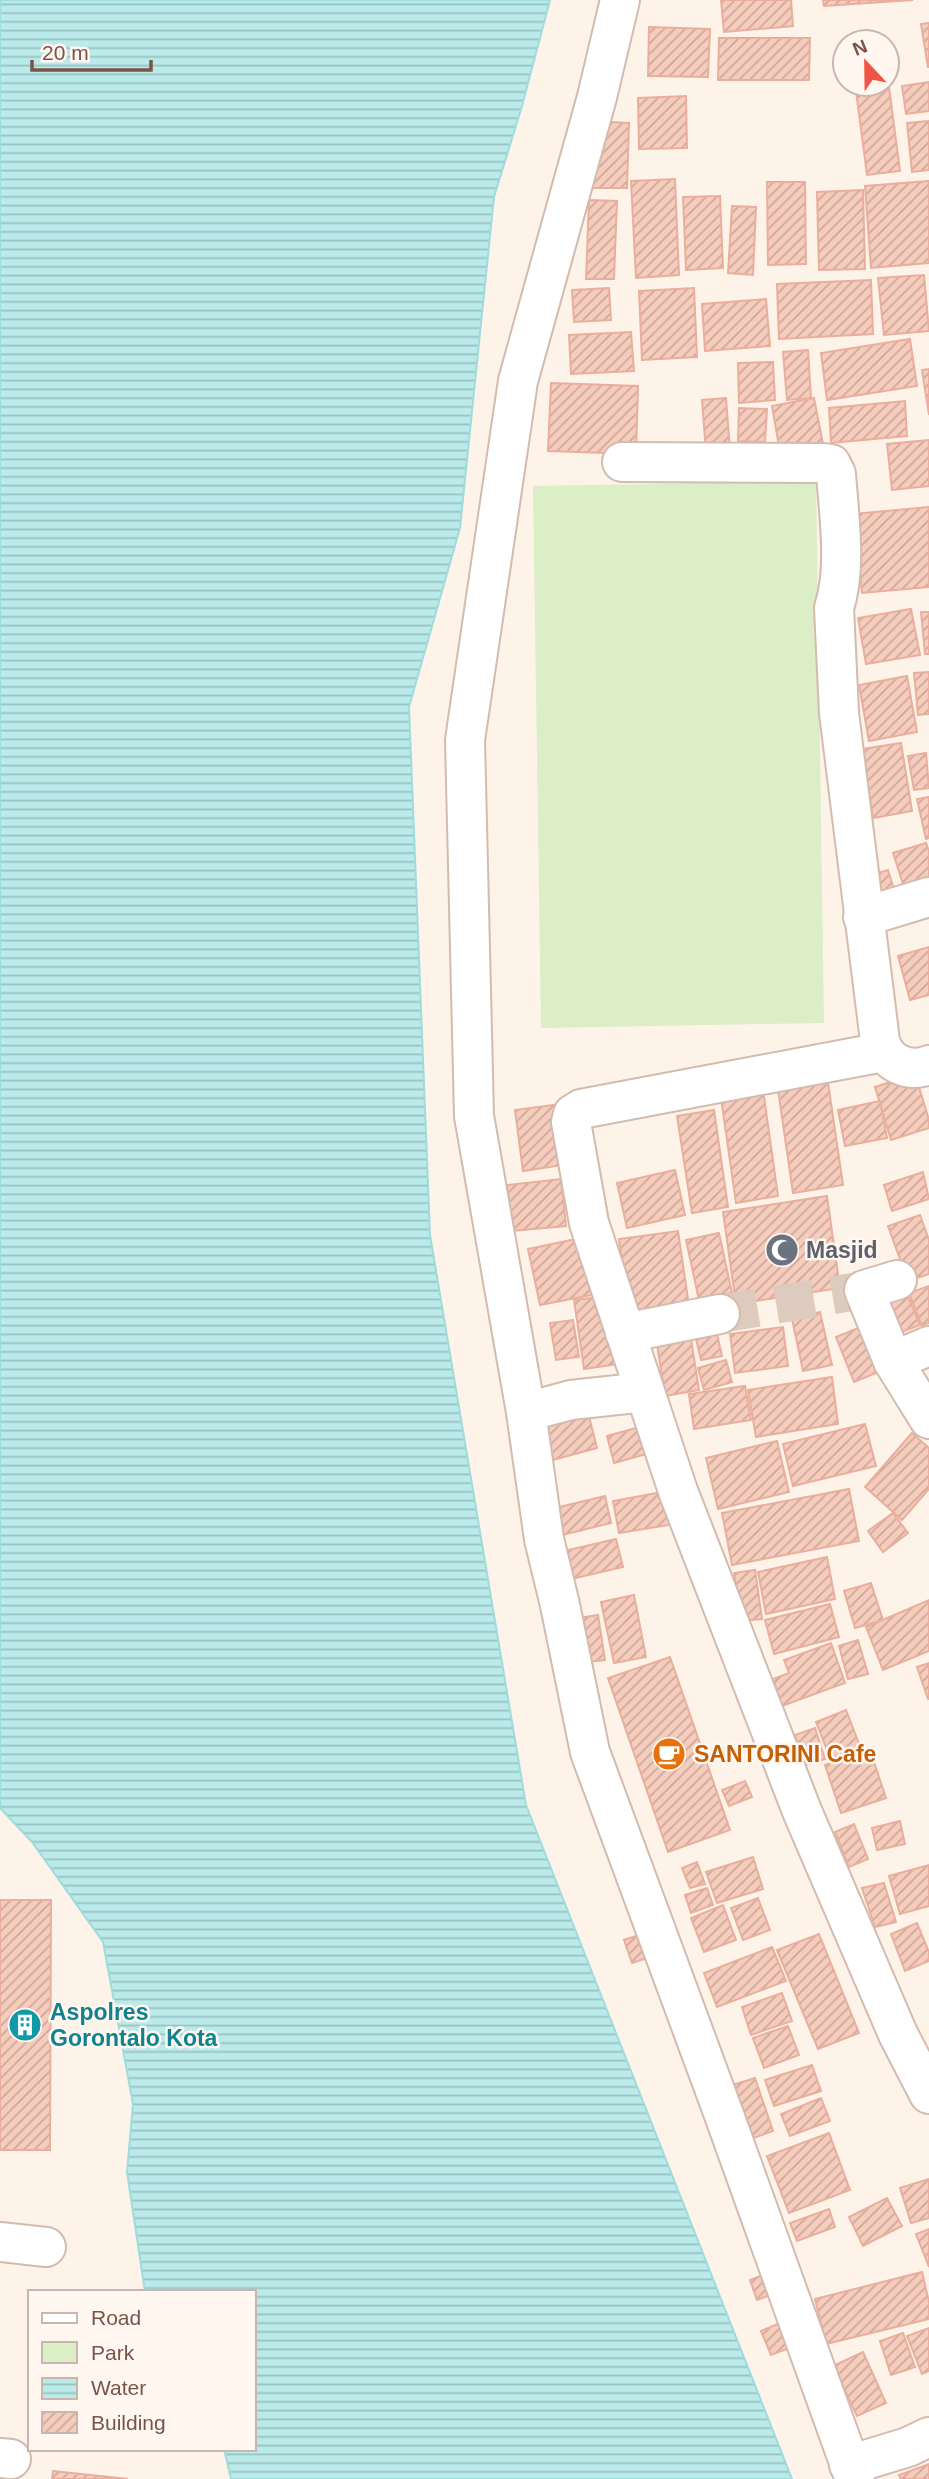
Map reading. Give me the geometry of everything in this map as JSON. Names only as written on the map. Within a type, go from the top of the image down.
[{"type":"street","points":[[620,0],[597,97],[518,381],[465,740],[474,1116],[526,1412],[544,1539],[590,1752],[852,2472],[929,2437]]},
{"type":"street","points":[[622,462],[831,464],[836,474],[840,575],[834,608],[839,713],[863,896],[863,917],[883,1052],[895,1063],[907,1068],[929,1065]]},
{"type":"street","points":[[863,917],[929,897]]},
{"type":"street","points":[[883,1052],[581,1109],[573,1114],[571,1122],[579,1180],[589,1223],[678,1491],[802,1811],[913,2027],[929,2094]]},
{"type":"street","points":[[897,1280],[864,1290],[893,1361],[929,1419]]},
{"type":"street","points":[[625,1333],[720,1314]]},
{"type":"street","points":[[893,1361],[929,1346]]},
{"type":"street","points":[[526,1412],[571,1400],[645,1392]]},
{"type":"street","points":[[0,2242],[46,2247]]},
{"type":"green space","points":[[816,481],[824,1023],[541,1028],[533,486]]},
{"type":"water","points":[[0,0],[550,0],[494,197],[460,528],[409,707],[430,1235],[526,1805],[792,2479],[231,2479],[224,2451],[256,2451],[256,2290],[145,2290],[127,2172],[133,2104],[103,1942],[32,1842],[0,1808]]},
{"type":"building","points":[[721,0],[791,0],[793,26],[724,32]]},
{"type":"building","points":[[823,0],[913,0],[824,6]]},
{"type":"building","points":[[929,23],[929,67],[928,67],[921,24]]},
{"type":"building","points":[[649,27],[710,29],[708,77],[648,76]]},
{"type":"building","points":[[719,38],[810,38],[809,80],[718,80]]},
{"type":"building","points":[[929,82],[929,111],[906,114],[902,86]]},
{"type":"building","points":[[686,96],[687,148],[639,149],[638,98]]},
{"type":"building","points":[[857,98],[890,98],[900,171],[867,175]]},
{"type":"building","points":[[592,121],[629,123],[627,188],[590,188]]},
{"type":"building","points":[[929,121],[929,170],[912,172],[907,123]]},
{"type":"building","points":[[675,179],[679,275],[636,278],[631,181]]},
{"type":"building","points":[[929,181],[929,263],[871,268],[865,186]]},
{"type":"building","points":[[767,182],[805,182],[806,264],[768,265]]},
{"type":"building","points":[[863,190],[865,269],[819,270],[817,192]]},
{"type":"building","points":[[720,196],[723,268],[686,270],[683,197]]},
{"type":"building","points":[[589,200],[617,201],[614,279],[586,279]]},
{"type":"building","points":[[732,206],[756,207],[753,275],[728,273]]},
{"type":"building","points":[[924,275],[929,331],[884,335],[878,278]]},
{"type":"building","points":[[871,280],[873,334],[779,339],[777,284]]},
{"type":"building","points":[[609,288],[611,320],[574,322],[572,290]]},
{"type":"building","points":[[694,288],[697,357],[642,360],[639,291]]},
{"type":"building","points":[[766,299],[770,346],[705,351],[702,304]]},
{"type":"building","points":[[631,332],[634,371],[571,374],[569,335]]},
{"type":"building","points":[[910,339],[917,386],[827,400],[821,353]]},
{"type":"building","points":[[808,350],[811,398],[787,400],[783,352]]},
{"type":"building","points":[[773,362],[775,400],[739,403],[738,363]]},
{"type":"building","points":[[929,369],[929,415],[922,370]]},
{"type":"building","points":[[551,383],[638,386],[636,454],[548,451]]},
{"type":"building","points":[[726,398],[730,450],[706,452],[702,400]]},
{"type":"building","points":[[814,398],[823,444],[780,452],[772,406]]},
{"type":"building","points":[[905,401],[907,436],[831,443],[829,408]]},
{"type":"building","points":[[739,408],[767,409],[765,442],[738,441]]},
{"type":"building","points":[[929,440],[929,486],[892,490],[887,444]]},
{"type":"building","points":[[929,507],[929,587],[862,593],[854,514]]},
{"type":"building","points":[[911,609],[920,655],[866,664],[858,618]]},
{"type":"building","points":[[921,612],[929,612],[929,654],[925,654]]},
{"type":"building","points":[[929,672],[929,714],[918,715],[914,673]]},
{"type":"building","points":[[907,676],[917,732],[869,741],[859,685]]},
{"type":"building","points":[[901,743],[912,811],[873,818],[862,749]]},
{"type":"building","points":[[926,753],[929,788],[914,790],[908,756]]},
{"type":"building","points":[[929,797],[929,838],[926,839],[917,799]]},
{"type":"building","points":[[926,843],[929,851],[929,885],[906,893],[893,853]]},
{"type":"building","points":[[888,870],[896,896],[873,903],[866,877]]},
{"type":"building","points":[[929,947],[929,995],[910,1000],[898,956]]},
{"type":"building","points":[[826,1069],[843,1185],[793,1193],[776,1076]]},
{"type":"building","points":[[915,1074],[929,1128],[891,1140],[875,1087]]},
{"type":"building","points":[[763,1090],[778,1196],[736,1203],[721,1098]]},
{"type":"building","points":[[880,1101],[887,1138],[845,1146],[838,1110]]},
{"type":"building","points":[[560,1104],[569,1164],[523,1171],[515,1110]]},
{"type":"building","points":[[714,1110],[728,1207],[692,1213],[677,1116]]},
{"type":"building","points":[[675,1170],[685,1215],[627,1228],[617,1183]]},
{"type":"building","points":[[923,1172],[929,1199],[892,1211],[884,1185]]},
{"type":"building","points":[[561,1179],[566,1226],[512,1231],[507,1185]]},
{"type":"building","name":"Masjid","points":[[827,1196],[840,1288],[736,1304],[723,1212]]},
{"type":"building","points":[[920,1215],[929,1240],[929,1274],[908,1281],[888,1226]]},
{"type":"building","points":[[678,1231],[690,1313],[631,1322],[619,1239]]},
{"type":"building","points":[[719,1233],[732,1293],[699,1300],[686,1240]]},
{"type":"building","points":[[590,1236],[602,1293],[540,1305],[528,1249]]},
{"type":"building","points":[[929,1286],[929,1323],[922,1326],[909,1293]]},
{"type":"building","points":[[907,1294],[920,1325],[888,1337],[874,1305]]},
{"type":"building","points":[[609,1296],[618,1364],[584,1369],[574,1300]]},
{"type":"building","points":[[820,1312],[832,1365],[803,1371],[792,1319]]},
{"type":"building","points":[[573,1320],[579,1357],[556,1360],[550,1323]]},
{"type":"building","points":[[868,1324],[886,1369],[854,1382],[836,1337]]},
{"type":"building","points":[[783,1327],[788,1366],[735,1373],[730,1334]]},
{"type":"building","points":[[717,1334],[722,1356],[701,1360],[696,1339]]},
{"type":"building","points":[[691,1339],[699,1390],[665,1396],[657,1344]]},
{"type":"building","points":[[726,1360],[732,1382],[704,1390],[698,1368]]},
{"type":"building","points":[[832,1377],[838,1424],[756,1437],[748,1390]]},
{"type":"building","points":[[745,1386],[751,1420],[694,1429],[689,1394]]},
{"type":"building","points":[[586,1404],[597,1448],[553,1460],[542,1414]]},
{"type":"building","points":[[865,1424],[876,1466],[793,1486],[783,1444]]},
{"type":"building","points":[[643,1426],[650,1453],[614,1463],[607,1436]]},
{"type":"building","points":[[912,1433],[929,1448],[929,1489],[902,1520],[865,1487]]},
{"type":"building","points":[[777,1441],[789,1492],[718,1509],[706,1458]]},
{"type":"building","points":[[849,1489],[859,1541],[732,1565],[722,1513]]},
{"type":"building","points":[[668,1491],[675,1524],[619,1533],[613,1501]]},
{"type":"building","points":[[605,1496],[611,1523],[558,1536],[551,1509]]},
{"type":"building","points":[[893,1513],[908,1533],[883,1552],[868,1531]]},
{"type":"building","points":[[616,1539],[623,1567],[571,1579],[564,1551]]},
{"type":"building","points":[[827,1557],[835,1599],[766,1614],[758,1572]]},
{"type":"building","points":[[755,1570],[762,1619],[741,1621],[734,1573]]},
{"type":"building","points":[[871,1583],[883,1620],[855,1628],[844,1591]]},
{"type":"building","points":[[634,1595],[646,1657],[614,1663],[601,1602]]},
{"type":"building","points":[[929,1600],[929,1651],[883,1670],[866,1627]]},
{"type":"building","points":[[830,1604],[839,1637],[774,1654],[765,1620]]},
{"type":"building","points":[[598,1615],[605,1660],[586,1662],[579,1618]]},
{"type":"building","points":[[858,1640],[868,1674],[848,1679],[839,1646]]},
{"type":"building","points":[[831,1643],[845,1683],[782,1706],[773,1679],[789,1673],[784,1660]]},
{"type":"building","name":"SANTORINI Cafe","points":[[670,1657],[730,1830],[668,1852],[608,1678]]},
{"type":"building","points":[[929,1663],[929,1699],[928,1699],[917,1667]]},
{"type":"building","points":[[846,1710],[861,1749],[831,1760],[816,1722]]},
{"type":"building","points":[[815,1728],[825,1759],[805,1765],[795,1735]]},
{"type":"building","points":[[870,1750],[886,1798],[841,1813],[825,1765]]},
{"type":"building","points":[[745,1781],[752,1797],[729,1806],[722,1790]]},
{"type":"building","points":[[900,1821],[905,1844],[877,1850],[872,1828]]},
{"type":"building","points":[[854,1824],[868,1859],[849,1867],[835,1832]]},
{"type":"building","points":[[753,1857],[763,1889],[717,1903],[706,1872]]},
{"type":"building","points":[[697,1862],[705,1884],[690,1888],[682,1868]]},
{"type":"building","points":[[929,1865],[929,1906],[900,1914],[889,1876]]},
{"type":"building","points":[[884,1883],[896,1922],[875,1927],[862,1888]]},
{"type":"building","points":[[707,1888],[713,1905],[691,1913],[685,1895]]},
{"type":"building","points":[[758,1898],[770,1930],[743,1940],[731,1908]]},
{"type":"building","name":"Aspolres Gorontalo Kota","points":[[0,1900],[51,1900],[50,2150],[0,2150]]},
{"type":"building","points":[[723,1905],[736,1940],[704,1952],[691,1918]]},
{"type":"building","points":[[917,1923],[929,1952],[929,1961],[905,1971],[891,1934]]},
{"type":"building","points":[[645,1933],[653,1956],[632,1963],[624,1940]]},
{"type":"building","points":[[819,1934],[859,2033],[818,2049],[777,1950]]},
{"type":"building","points":[[772,1947],[786,1981],[717,2007],[704,1973]]},
{"type":"building","points":[[782,1993],[792,2021],[751,2035],[742,2007]]},
{"type":"building","points":[[788,2026],[799,2055],[764,2068],[753,2038]]},
{"type":"building","points":[[812,2065],[821,2091],[774,2106],[765,2080]]},
{"type":"building","points":[[755,2078],[773,2131],[751,2139],[733,2085]]},
{"type":"building","points":[[821,2098],[830,2121],[790,2136],[781,2114]]},
{"type":"building","points":[[829,2133],[850,2190],[789,2213],[767,2156]]},
{"type":"building","points":[[929,2179],[929,2218],[911,2223],[900,2188]]},
{"type":"building","points":[[887,2198],[902,2226],[863,2246],[849,2217]]},
{"type":"building","points":[[829,2209],[835,2227],[797,2241],[790,2223]]},
{"type":"building","points":[[929,2229],[929,2267],[916,2234]]},
{"type":"building","points":[[771,2272],[778,2292],[757,2300],[750,2280]]},
{"type":"building","points":[[922,2272],[929,2302],[929,2319],[826,2344],[815,2299]]},
{"type":"building","points":[[789,2319],[800,2344],[771,2355],[761,2331]]},
{"type":"building","points":[[929,2328],[929,2371],[922,2374],[907,2336]]},
{"type":"building","points":[[903,2333],[915,2367],[891,2375],[880,2341]]},
{"type":"building","points":[[863,2352],[886,2403],[857,2416],[833,2366]]},
{"type":"building","points":[[929,2464],[929,2479],[901,2479],[899,2475]]},
{"type":"building","points":[[53,2471],[128,2479],[52,2479]]},
{"type":"tunnel","points":[[720,1314],[864,1290]]},
{"type":"place","name":"Masjid","points":[[782,1250]]},
{"type":"place","name":"SANTORINI Cafe","points":[[669,1754]]},
{"type":"place","name":"Aspolres Gorontalo Kota","points":[[25,2025]]}]
